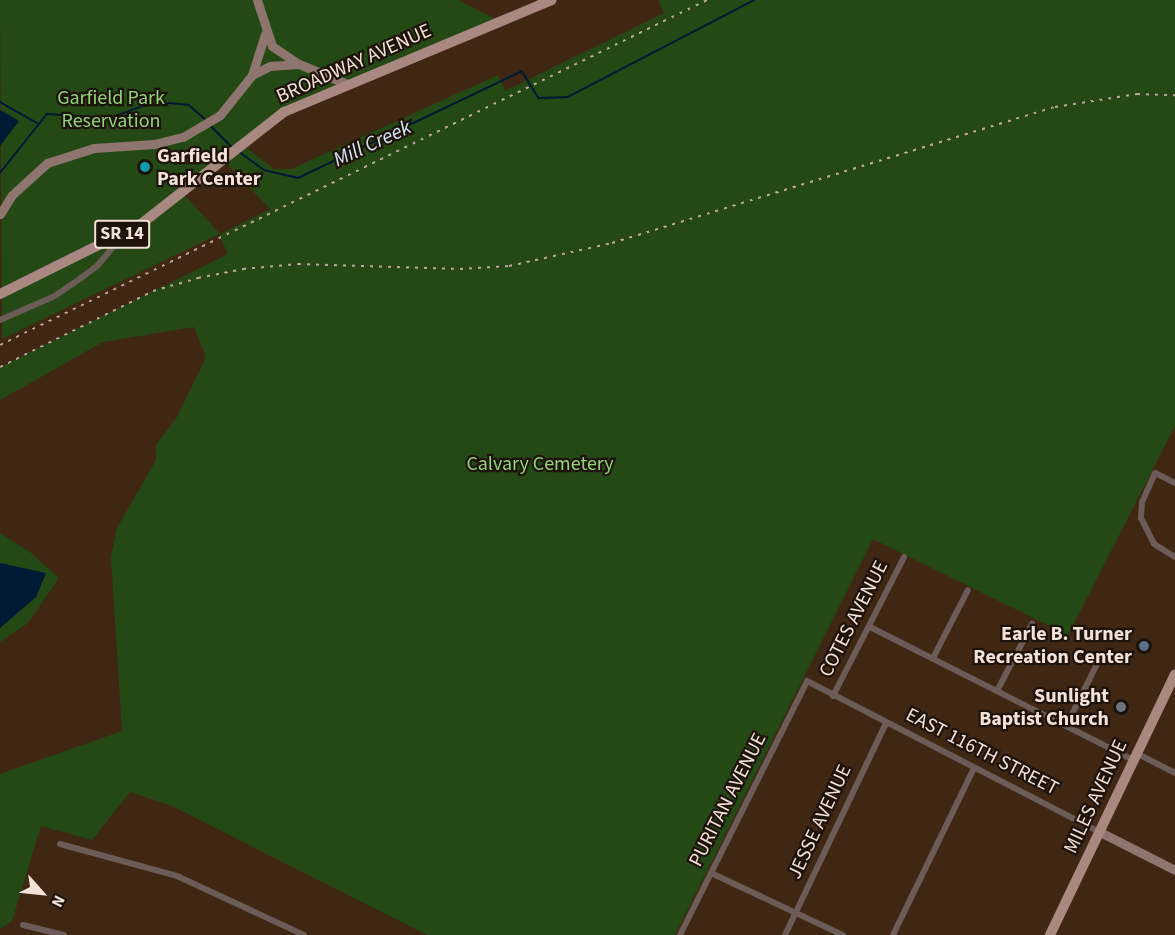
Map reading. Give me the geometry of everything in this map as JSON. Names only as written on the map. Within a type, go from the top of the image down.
[{"type":"main road","name":"BROADWAY AVENUE","points":[[0,294],[141,224],[284,112],[552,0]]},
{"type":"main road","name":"MILES AVENUE","points":[[1050,935],[1174,676]]},
{"type":"street","points":[[257,0],[265,34],[272,46],[298,64],[347,84]]},
{"type":"street","points":[[0,214],[28,178],[47,163],[70,152],[154,144],[183,137],[208,123],[236,100],[252,75],[265,34]]},
{"type":"street","points":[[252,75],[270,66],[298,64]]},
{"type":"street","points":[[0,320],[53,297],[81,278],[98,265],[125,233]]},
{"type":"street","points":[[1175,483],[1155,472],[1142,502],[1141,518],[1145,532],[1154,544],[1175,557]]},
{"type":"street","name":"COTES AVENUE","points":[[833,696],[904,557]]},
{"type":"street","points":[[933,658],[968,590]]},
{"type":"street","points":[[997,691],[1032,624]]},
{"type":"street","points":[[870,627],[1066,726],[1175,773]]},
{"type":"street","points":[[1066,726],[1100,658]]},
{"type":"street","name":"EAST 116TH STREET","points":[[807,681],[1175,870]]},
{"type":"street","name":"PURITAN AVENUE","points":[[680,935],[807,681]]},
{"type":"street","name":"JESSE AVENUE","points":[[785,935],[886,723]]},
{"type":"street","points":[[893,935],[974,768]]},
{"type":"street","points":[[60,844],[177,876],[303,935]]},
{"type":"street","points":[[711,873],[843,935]]},
{"type":"street","points":[[22,924],[64,935]]},
{"type":"green space","name":"Calvary Cemetery","points":[[0,0],[458,0],[499,21],[314,96],[243,145],[274,169],[291,169],[498,75],[505,91],[664,13],[658,0],[1175,0],[1175,426],[1068,635],[873,539],[675,935],[427,935],[172,806],[130,792],[92,840],[41,826],[12,921],[0,929],[0,774],[122,731],[111,557],[117,528],[156,460],[156,445],[177,417],[206,357],[194,327],[103,342],[0,400],[0,367],[228,254],[219,234],[2,339]],"holes":[[[224,161],[270,209],[220,234],[183,193]]]},
{"type":"green space","points":[[0,533],[30,552],[59,578],[28,623],[0,642],[0,628],[36,597],[46,574],[0,563]]},
{"type":"water","points":[[0,110],[19,121],[0,146]]},
{"type":"water","points":[[0,563],[46,573],[36,597],[0,628]]},
{"type":"waterway","name":"Mill Creek","points":[[241,153],[264,170],[298,178],[522,71],[539,98],[568,97],[754,0]]},
{"type":"waterway","points":[[0,102],[37,123]]},
{"type":"waterway","name":"Mill Creek","points":[[0,173],[47,114],[110,118],[143,106],[170,103],[189,105],[205,119]]},
{"type":"waterway","name":"Mill Creek","points":[[210,125],[232,147]]},
{"type":"railway","points":[[0,345],[707,0]]},
{"type":"railway","points":[[0,367],[153,291],[198,278],[243,269],[298,264],[460,269],[509,266],[612,243],[1055,107],[1137,94],[1175,95]]},
{"type":"place","name":"Garfield Park Center","points":[[145,167]]},
{"type":"place","name":"Earle B. Turner Recreation Center","points":[[1144,646]]},
{"type":"place","name":"Sunlight Baptist Church","points":[[1121,707]]},
{"type":"park label","name":"Garfield Park Reservation","points":[[111,110]]}]
